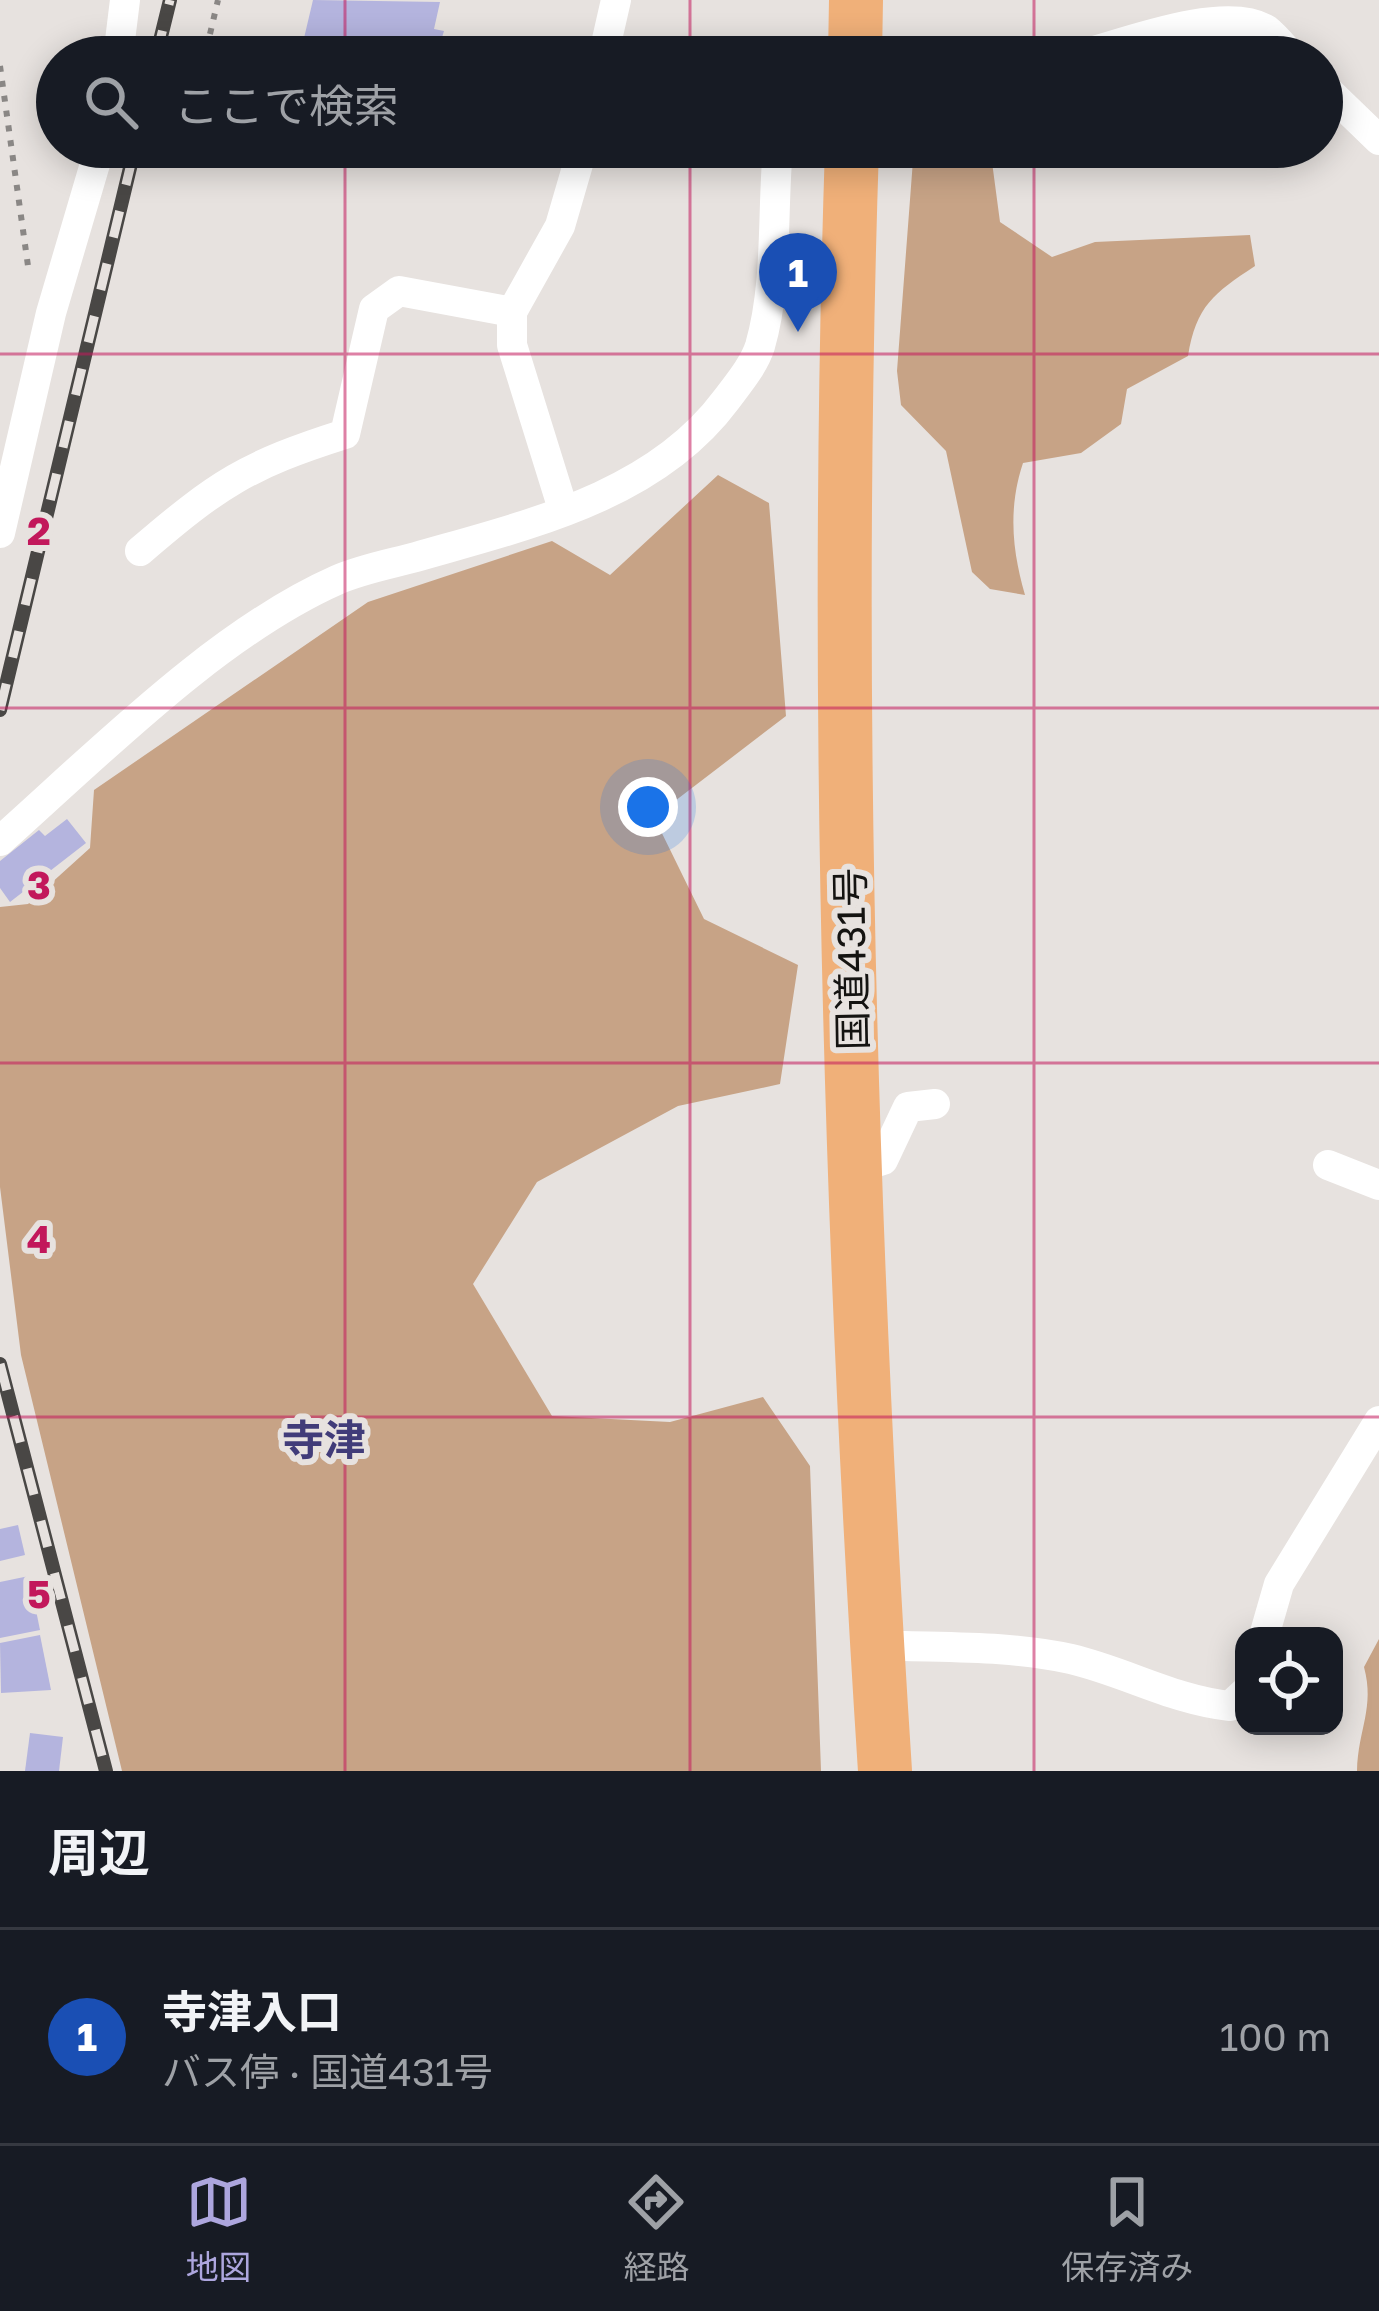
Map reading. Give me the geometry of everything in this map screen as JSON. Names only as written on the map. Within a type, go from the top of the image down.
[{"type":"highway","points":[[855,36],[856,0]]},
{"type":"highway","name":"国道431号","points":[[852,168],[843,620],[855,1169],[884,1771]]},
{"type":"street","points":[[121,36],[125,0]]},
{"type":"street","points":[[608,36],[616,0]]},
{"type":"street","points":[[1150,36],[1185,26],[1237,22],[1265,28],[1273,36]]},
{"type":"street","points":[[1343,105],[1379,140]]},
{"type":"street","points":[[0,533],[51,313],[94,168]]},
{"type":"street","points":[[563,509],[512,345],[512,312],[560,226],[577,168]]},
{"type":"street","points":[[0,841],[128,727],[266,619],[339,579],[602,496],[663,465],[712,419],[758,352],[767,315],[777,168]]},
{"type":"street","points":[[140,551],[215,486],[265,459],[345,434],[374,309],[399,291],[512,312]]},
{"type":"street","points":[[855,1169],[883,1160],[908,1107],[935,1105]]},
{"type":"street","points":[[1328,1165],[1379,1185]]},
{"type":"street","points":[[1267,1627],[1288,1567],[1379,1421]]},
{"type":"street","points":[[877,1645],[1066,1658],[1112,1670],[1190,1702],[1230,1706],[1235,1701]]},
{"type":"path","points":[[210,34],[218,0]]},
{"type":"path","points":[[0,66],[34,306],[51,313]]},
{"type":"shaded area","points":[[912,168],[993,168],[1000,222],[1052,257],[1095,242],[1250,235],[1255,266],[1209,302],[1196,325],[1188,356],[1127,389],[1121,424],[1081,453],[1023,463],[1014,529],[1025,595],[990,589],[972,572],[946,451],[901,405],[897,371]]},
{"type":"shaded area","points":[[718,475],[769,503],[786,716],[654,817],[704,919],[798,965],[780,1084],[678,1106],[537,1182],[473,1284],[552,1416],[670,1422],[763,1397],[810,1466],[821,1771],[122,1771],[21,1355],[0,1187],[0,907],[28,904],[90,848],[94,790],[368,602],[552,541],[610,575]]},
{"type":"shaded area","points":[[1379,1639],[1379,1771],[1357,1771],[1367,1707],[1364,1667]]},
{"type":"building","points":[[313,0],[440,2],[434,29],[444,31],[442,36],[304,36]]},
{"type":"building","points":[[67,819],[86,843],[10,902],[0,888],[0,861],[39,830],[45,836]]},
{"type":"building","points":[[18,1525],[25,1555],[0,1561],[0,1529]]},
{"type":"building","points":[[29,1576],[40,1630],[0,1638],[0,1582]]},
{"type":"building","points":[[40,1635],[51,1690],[1,1693],[0,1643]]},
{"type":"building","points":[[30,1733],[63,1737],[59,1771],[25,1771]]},
{"type":"railway","points":[[161,36],[170,0]]},
{"type":"railway","points":[[0,710],[130,168]]},
{"type":"railway","points":[[0,1364],[106,1771]]},
{"type":"place","name":"寺津入口","points":[[798,332]]},
{"type":"district","name":"寺津","points":[[324,1439]]}]
